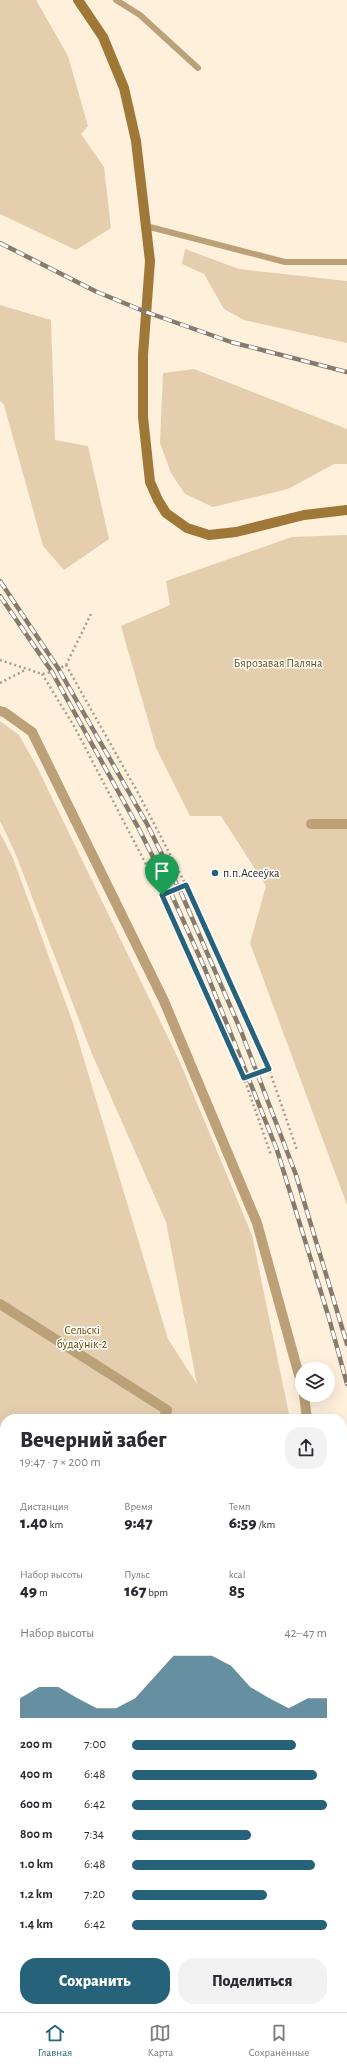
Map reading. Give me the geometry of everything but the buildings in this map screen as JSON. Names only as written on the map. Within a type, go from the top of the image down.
[{"type":"street","points":[[78,0],[102,37],[124,88],[136,141],[150,261],[143,355],[143,417],[150,482],[166,513],[187,528],[209,535],[223,534],[304,515],[347,510]]},
{"type":"street","points":[[0,712],[4,712],[32,732],[164,1001],[257,1223],[295,1362]]},
{"type":"street","points":[[312,824],[347,824]]},
{"type":"street","points":[[0,1304],[167,1410],[165,1414]]},
{"type":"street","points":[[305,1402],[306,1414]]},
{"type":"lane","points":[[116,0],[140,15],[198,68]]},
{"type":"lane","points":[[146,226],[285,262],[347,262]]},
{"type":"path","points":[[0,660],[42,674],[52,672],[66,665],[91,614]]},
{"type":"path","points":[[66,665],[137,791],[186,885],[269,1069],[297,1150]]},
{"type":"path","points":[[0,683],[26,669]]},
{"type":"path","points":[[42,674],[102,778],[162,895],[244,1078],[271,1155]]},
{"type":"path","points":[[162,895],[186,885]]},
{"type":"path","points":[[244,1078],[269,1069]]},
{"type":"green space","points":[[0,0],[36,0],[68,56],[88,126],[81,134],[104,167],[111,228],[76,250],[0,214]]},
{"type":"green space","points":[[185,249],[239,269],[347,281],[347,343],[244,320],[224,309],[204,274],[182,264]]},
{"type":"green space","points":[[0,305],[51,320],[55,440],[88,446],[109,539],[64,570],[43,546],[4,405],[0,401]]},
{"type":"green space","points":[[194,369],[347,429],[347,464],[334,464],[288,489],[213,507],[185,494],[171,473],[160,443],[163,373]]},
{"type":"green space","name":"Бярозавая Паляна","points":[[347,535],[347,1205],[250,943],[266,886],[221,816],[190,816],[156,748],[121,626],[170,605],[166,581],[292,537]]},
{"type":"green space","name":"Сельскі будаўнік-2","points":[[0,721],[19,735],[37,767],[179,1060],[252,1235],[289,1414],[0,1414],[0,833],[13,858],[73,1023],[168,1339],[197,1384],[166,1222],[92,1054],[16,855],[0,821]]},
{"type":"railway","points":[[0,243],[97,292],[146,312],[231,342],[347,372]]},
{"type":"railway","points":[[0,581],[58,668],[147,824],[182,895],[241,1031],[296,1175],[347,1344]]},
{"type":"railway","points":[[0,596],[52,672],[139,829],[170,891],[205,969],[277,1150],[329,1318],[347,1384]]},
{"type":"place","name":"п.п.Асееўка","points":[[215,873]]},
{"type":"route","points":[[186,885],[269,1069],[244,1078],[162,895],[186,885]]}]
